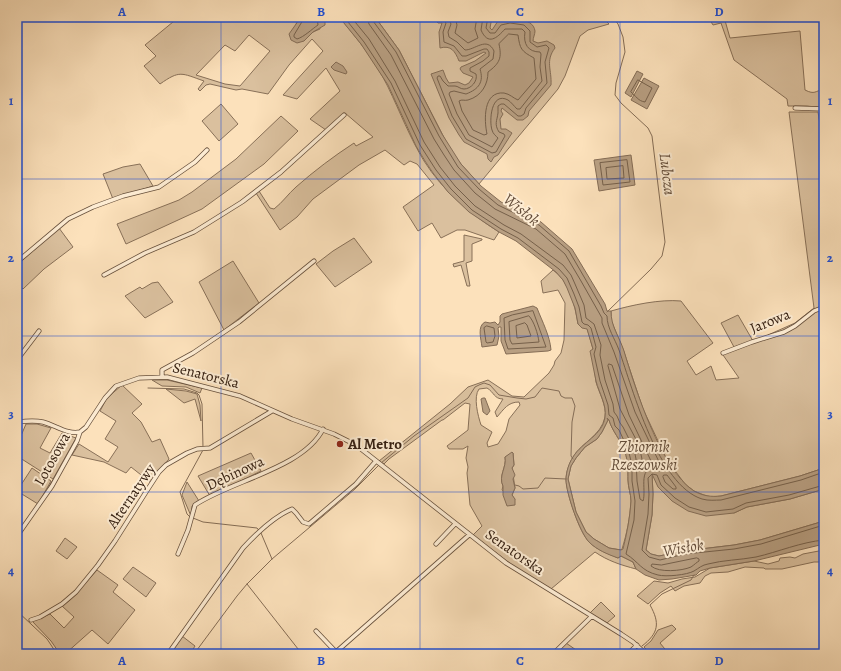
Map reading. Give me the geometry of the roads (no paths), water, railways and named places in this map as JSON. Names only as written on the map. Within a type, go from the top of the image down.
[{"type":"street","points":[[795,108],[824,109]]},
{"type":"street","points":[[104,275],[145,253],[194,232],[231,209],[281,172],[344,115]]},
{"type":"street","points":[[17,262],[68,219],[93,207],[123,196],[159,187],[195,162],[207,150]]},
{"type":"street","points":[[162,377],[162,370],[193,353],[239,322],[314,262]]},
{"type":"street","name":"Jarowa","points":[[724,353],[784,332],[814,311],[824,307]]},
{"type":"street","points":[[17,360],[39,330]]},
{"type":"street","name":"Senatorska","points":[[80,432],[86,427],[105,398],[116,386],[139,378],[162,377],[180,379],[240,396],[292,419],[324,429],[356,445],[469,535],[516,570],[637,645],[646,654]]},
{"type":"street","name":"Alternatywy","points":[[30,620],[57,608],[76,592],[98,565],[150,485],[166,465],[187,453],[214,446],[272,411]]},
{"type":"street","points":[[17,422],[37,421],[72,433],[80,432]]},
{"type":"street","name":"Dębinowa","points":[[178,554],[188,530],[195,505],[299,455],[317,439],[324,429]]},
{"type":"street","name":"Lotosowa","points":[[17,536],[52,486],[77,441],[80,432]]},
{"type":"street","points":[[168,654],[243,548],[258,533],[292,509],[303,522],[309,524],[356,484],[376,461]]},
{"type":"street","points":[[436,544],[455,524]]},
{"type":"street","points":[[316,631],[336,652],[469,535]]},
{"type":"street","points":[[552,654],[592,616]]},
{"type":"street","points":[[628,654],[637,645]]},
{"type":"street","points":[[746,654],[762,652],[777,654]]},
{"type":"water","points":[[301,17],[317,17],[325,22],[325,25],[313,32],[304,41],[297,43],[291,40],[289,34]]},
{"type":"water","name":"Zbiornik Rzeszowski","points":[[339,17],[375,17],[399,50],[442,134],[461,164],[481,186],[501,202],[541,222],[572,249],[605,304],[607,311],[611,311],[614,327],[624,351],[642,406],[660,447],[682,480],[694,491],[710,496],[721,496],[800,476],[824,468],[824,489],[790,499],[747,507],[734,513],[706,516],[688,511],[672,501],[658,487],[652,474],[652,515],[646,550],[651,554],[659,556],[684,551],[734,545],[760,540],[824,521],[824,544],[754,561],[710,568],[700,571],[696,575],[659,580],[645,575],[636,569],[633,562],[621,556],[618,558],[606,553],[589,542],[585,537],[574,512],[568,494],[566,480],[568,468],[573,457],[600,429],[605,417],[605,408],[596,381],[590,351],[593,349],[587,329],[582,328],[578,324],[575,308],[567,288],[563,280],[556,272],[516,241],[499,232],[469,212],[448,192],[433,173],[416,146],[388,85],[361,44]],"holes":[[[607,418],[626,455],[628,466],[628,483],[631,498],[627,531],[623,549],[621,550],[609,548],[586,532],[576,512],[568,479],[571,466],[576,458],[585,447],[597,439],[608,420]]]},
{"type":"water","points":[[432,17],[492,17],[490,28],[492,30],[498,21],[514,19],[525,21],[533,26],[535,31],[533,41],[538,43],[547,41],[554,45],[555,48],[550,57],[551,85],[529,111],[528,116],[523,120],[517,120],[502,108],[501,111],[503,114],[500,119],[501,129],[506,129],[512,133],[498,155],[494,157],[491,162],[488,159],[487,154],[464,142],[459,135],[449,118],[431,74],[443,70],[449,83],[458,82],[465,85],[469,83],[473,77],[463,73],[460,69],[461,67],[475,61],[486,53],[484,52],[466,61],[459,61],[456,54],[450,48],[440,48],[439,32],[442,23],[438,23]]},
{"type":"water","points":[[336,62],[343,66],[347,72],[346,74],[334,70],[331,67]]},
{"type":"water","points":[[637,71],[643,74],[631,97],[625,93]]},
{"type":"water","points":[[644,78],[659,86],[647,109],[631,100]]},
{"type":"water","points":[[631,155],[635,185],[599,191],[594,160]]},
{"type":"water","points":[[533,306],[537,308],[549,339],[551,350],[506,354],[501,341],[501,327],[498,328],[499,336],[497,345],[482,347],[480,330],[481,326],[485,322],[495,322],[498,325],[502,314]]},
{"type":"water","points":[[485,398],[490,411],[487,415],[483,412],[481,399]]},
{"type":"water","points":[[512,452],[514,465],[512,468],[515,475],[513,479],[515,488],[512,495],[515,499],[515,505],[507,506],[503,495],[501,479],[505,464],[505,457]]},
{"type":"waterway","name":"Lubcza","points":[[607,312],[651,269],[662,256],[665,242],[652,136],[648,128],[621,103],[615,95],[616,83],[625,52],[623,37],[618,24],[613,17]]},
{"type":"waterway","points":[[381,463],[414,436],[468,398],[475,387],[484,383],[490,385],[499,395],[526,399],[535,397],[542,388],[559,391],[561,396],[565,398],[572,398],[575,406],[572,422],[571,456],[573,459]]},
{"type":"waterway","points":[[148,388],[184,389],[199,395],[202,404],[203,447]]},
{"type":"waterway","points":[[190,517],[187,514],[180,492],[203,450]]},
{"type":"waterway","points":[[48,488],[62,465]]},
{"type":"waterway","points":[[194,654],[247,584],[272,559],[355,489],[379,465]]},
{"type":"waterway","points":[[515,485],[523,489],[538,488],[545,478],[566,479]]},
{"type":"waterway","points":[[193,518],[203,522],[257,528],[261,533],[272,559]]},
{"type":"waterway","points":[[642,646],[652,637],[656,627],[655,617],[650,605],[662,594],[691,580],[694,575]]},
{"type":"waterway","points":[[247,584],[302,654]]},
{"type":"waterway","points":[[17,611],[47,639],[57,654]]},
{"type":"waterway","points":[[633,654],[637,650]]},
{"type":"place","name":"Al Metro","points":[[340,444]]},
{"type":"water label","name":"Wisłok","points":[[522,209]]},
{"type":"water label","name":"Wisłok","points":[[683,547]]}]
